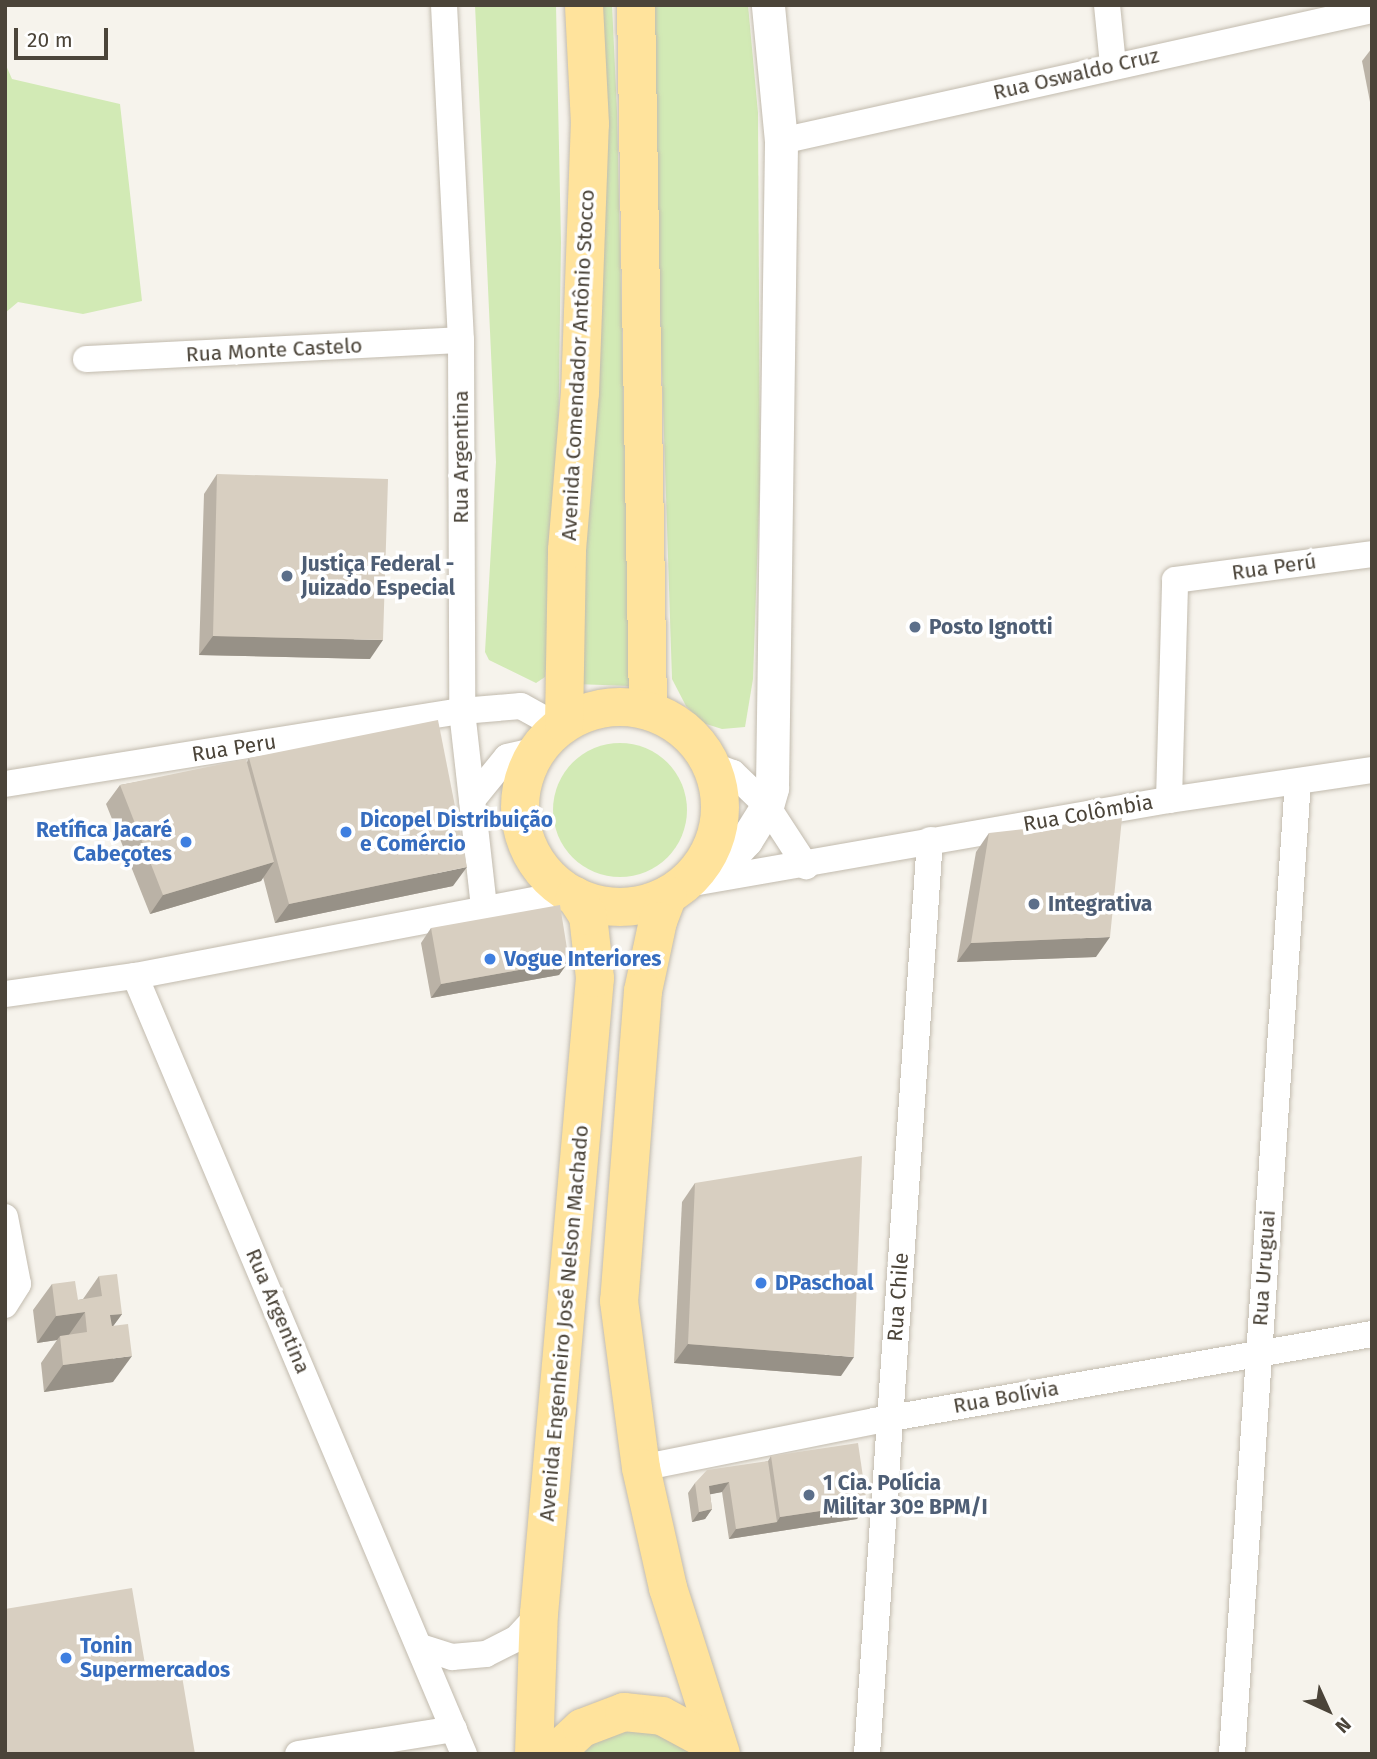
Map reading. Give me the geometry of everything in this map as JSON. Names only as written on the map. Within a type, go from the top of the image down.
[{"type":"main road","name":"Avenida Comendador Antônio Stocco","points":[[554,734],[580,393],[590,124],[584,5]]},
{"type":"main road","points":[[636,5],[648,710]]},
{"type":"main road","points":[[682,884],[626,907],[572,895],[536,861],[521,817],[521,794],[554,734],[594,710],[648,710],[692,736],[711,765],[721,805],[718,830],[658,921],[643,991],[620,1301],[641,1468],[668,1588],[718,1749]]},
{"type":"main road","name":"Avenida Engenheiro José Nelson Machado","points":[[534,1754],[539,1614],[595,978],[588,916],[572,895]]},
{"type":"main road","points":[[554,1754],[582,1728],[624,1712],[662,1716],[718,1749]]},
{"type":"street","name":"Rua Argentina","points":[[444,5],[461,340],[462,711],[484,908]]},
{"type":"street","points":[[682,884],[733,854],[767,806],[777,699],[781,142],[768,5]]},
{"type":"street","points":[[1107,5],[1112,65]]},
{"type":"street","name":"Rua Oswaldo Cruz","points":[[781,142],[1112,65],[1372,10]]},
{"type":"street","name":"Rua Monte Castelo","points":[[86,359],[461,340]]},
{"type":"street","name":"Rua Perú","points":[[1170,800],[1175,580],[1372,554]]},
{"type":"street","name":"Rua Peru","points":[[5,784],[462,711],[521,706],[554,734]]},
{"type":"street","points":[[472,800],[507,757],[554,734]]},
{"type":"street","points":[[711,765],[733,773],[767,806],[806,866]]},
{"type":"street","name":"Rua Colômbia","points":[[682,884],[806,866],[930,840],[1170,800],[1372,770]]},
{"type":"street","name":"Rua Uruguai","points":[[1232,1754],[1298,782]]},
{"type":"street","name":"Rua Chile","points":[[867,1754],[930,840]]},
{"type":"street","points":[[5,994],[135,976],[484,908],[572,895]]},
{"type":"street","name":"Rua Argentina","points":[[135,976],[464,1754]]},
{"type":"street","points":[[5,1217],[18,1284],[5,1305]]},
{"type":"street","name":"Rua Bolívia","points":[[641,1468],[890,1418],[1372,1334]]},
{"type":"street","points":[[421,1647],[452,1657],[486,1654],[516,1639],[539,1614]]},
{"type":"street","points":[[298,1754],[454,1729]]},
{"type":"green space","points":[[475,5],[556,5],[561,242],[558,457],[547,659],[545,677],[536,683],[489,660],[485,652],[496,462]]},
{"type":"green space","points":[[598,5],[612,5],[617,111],[630,686],[575,684]]},
{"type":"green space","points":[[650,5],[748,5],[758,113],[760,478],[753,679],[745,727],[722,729],[703,723],[686,706],[672,679]]},
{"type":"green space","points":[[5,63],[12,79],[120,104],[142,301],[83,314],[18,302],[5,313]]},
{"type":"green space","points":[[620,743],[646,748],[667,763],[682,784],[687,810],[682,836],[667,857],[646,872],[620,877],[594,872],[573,857],[558,836],[553,810],[558,784],[573,763],[594,748]]},
{"type":"green space","points":[[640,1722],[713,1754],[579,1754],[584,1746]]},
{"type":"building","name":"Justiça Federal - Juizado Especial","points":[[217,474],[388,479],[383,640],[213,636]]},
{"type":"building","name":"Dicopel Distribuição e Comércio","points":[[438,720],[467,867],[289,904],[249,758]]},
{"type":"building","name":"Retífica Jacaré Cabeçotes","points":[[246,759],[274,862],[163,895],[120,785]]},
{"type":"building","name":"Integrativa","points":[[1122,818],[1110,937],[971,943],[989,833]]},
{"type":"building","name":"Vogue Interiores","points":[[560,905],[569,961],[441,984],[431,928]]},
{"type":"building","name":"DPaschoal","points":[[862,1156],[854,1357],[688,1344],[695,1183]]},
{"type":"building","points":[[117,1274],[122,1314],[110,1315],[112,1326],[128,1324],[132,1356],[63,1365],[60,1336],[87,1332],[85,1312],[56,1316],[52,1284],[75,1281],[78,1300],[102,1296],[99,1276]]},
{"type":"building","name":"1 Cia. Polícia Militar 30º BPM/I","points":[[858,1443],[867,1504],[780,1517],[771,1456]]},
{"type":"building","points":[[768,1461],[777,1522],[736,1529],[729,1482],[709,1486],[712,1509],[699,1512],[695,1483],[707,1470]]},
{"type":"building","name":"Tonin Supermercados","points":[[132,1588],[147,1676],[181,1670],[195,1754],[5,1754],[5,1609]]},
{"type":"place","name":"Justiça Federal - Juizado Especial","points":[[287,576]]},
{"type":"place","name":"Posto Ignotti","points":[[915,627]]},
{"type":"place","name":"Dicopel Distribuição e Comércio","points":[[346,832]]},
{"type":"place","name":"Retífica Jacaré Cabeçotes","points":[[186,842]]},
{"type":"place","name":"Integrativa","points":[[1034,904]]},
{"type":"place","name":"Vogue Interiores","points":[[490,959]]},
{"type":"place","name":"DPaschoal","points":[[761,1283]]},
{"type":"place","name":"1 Cia. Polícia Militar 30º BPM/I","points":[[809,1495]]},
{"type":"place","name":"Tonin Supermercados","points":[[66,1658]]}]
